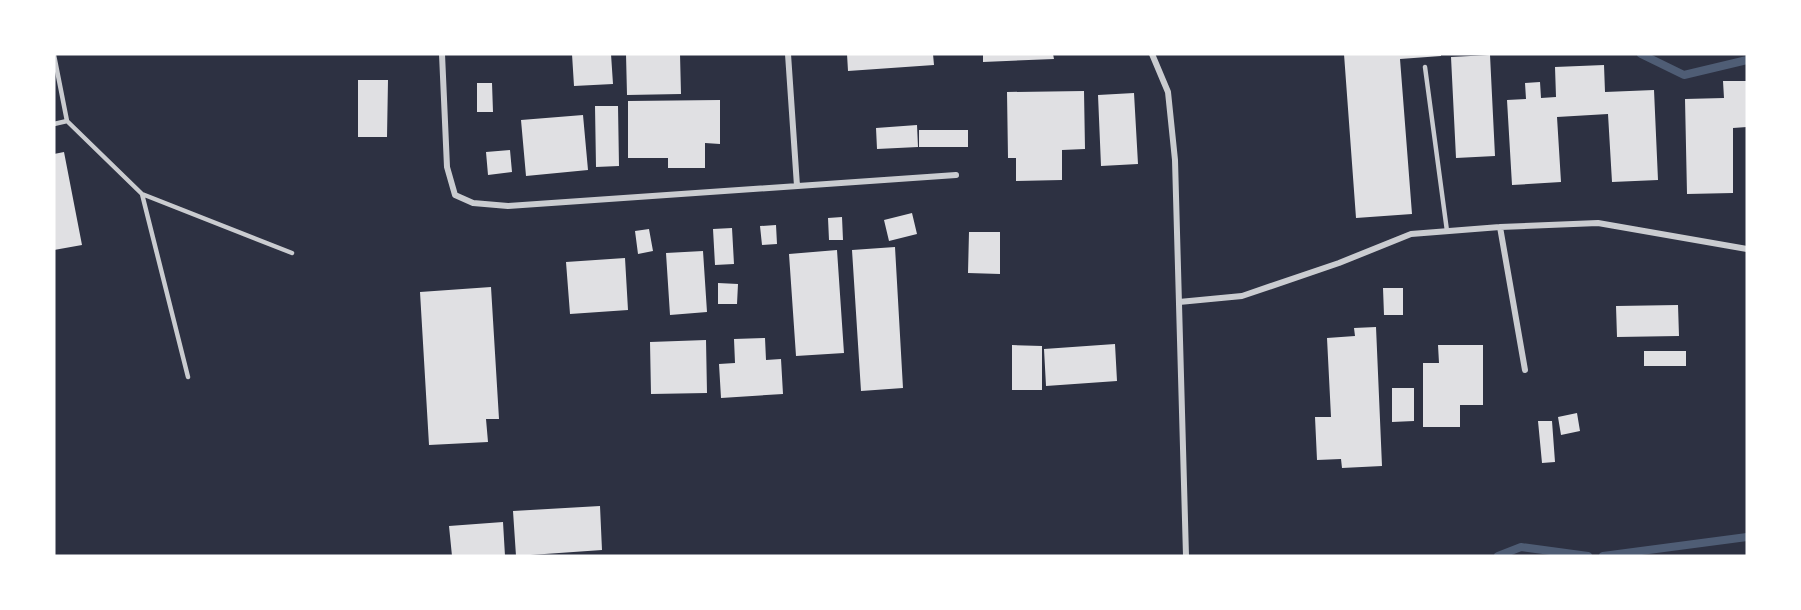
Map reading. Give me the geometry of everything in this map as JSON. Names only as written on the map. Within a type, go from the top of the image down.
[{"type":"street","points":[[442,54],[447,167],[455,195],[473,203],[508,206],[956,175]]},
{"type":"street","points":[[788,54],[797,186]]},
{"type":"street","points":[[1152,54],[1168,92],[1175,160],[1186,556]]},
{"type":"street","points":[[1179,303],[1242,296],[1339,263],[1411,234],[1598,223],[1747,249]]},
{"type":"street","points":[[1500,227],[1525,370]]},
{"type":"lane","points":[[54,55],[67,121],[142,194],[292,253]]},
{"type":"lane","points":[[1425,67],[1447,231]]},
{"type":"lane","points":[[54,124],[67,121]]},
{"type":"lane","points":[[142,194],[188,377]]},
{"type":"building","points":[[572,54],[611,54],[613,84],[574,86]]},
{"type":"building","points":[[626,54],[680,54],[681,94],[627,95]]},
{"type":"building","points":[[847,54],[933,54],[934,65],[848,71]]},
{"type":"building","points":[[983,54],[1053,54],[1054,59],[983,62]]},
{"type":"building","points":[[1344,54],[1441,54],[1441,56],[1400,59],[1412,214],[1356,218]]},
{"type":"building","points":[[1490,55],[1495,156],[1456,158],[1451,57]]},
{"type":"building","points":[[1604,65],[1605,92],[1654,90],[1658,180],[1612,182],[1608,114],[1557,117],[1561,182],[1512,185],[1507,100],[1526,99],[1525,83],[1540,82],[1541,98],[1556,97],[1555,67]]},
{"type":"building","points":[[358,80],[388,80],[387,137],[358,137]]},
{"type":"building","points":[[1723,81],[1747,81],[1747,127],[1733,128],[1733,193],[1687,194],[1685,99],[1724,98]]},
{"type":"building","points":[[477,83],[492,83],[493,112],[477,112]]},
{"type":"building","points":[[1084,91],[1085,149],[1062,150],[1062,180],[1016,181],[1016,158],[1008,158],[1007,92]]},
{"type":"building","points":[[1134,93],[1138,164],[1101,166],[1098,95]]},
{"type":"building","points":[[720,100],[720,144],[705,143],[705,168],[668,168],[668,158],[628,158],[628,101]]},
{"type":"building","points":[[595,106],[618,106],[619,166],[596,167]]},
{"type":"building","points":[[583,115],[588,170],[526,176],[521,120]]},
{"type":"building","points":[[917,125],[918,147],[877,149],[876,128]]},
{"type":"building","points":[[919,130],[968,130],[968,147],[919,147]]},
{"type":"building","points":[[510,150],[512,172],[488,175],[486,152]]},
{"type":"building","points":[[64,152],[82,245],[54,250],[54,154]]},
{"type":"building","points":[[912,213],[917,234],[889,241],[884,220]]},
{"type":"building","points":[[842,217],[843,240],[829,240],[828,218]]},
{"type":"building","points":[[776,225],[777,244],[762,245],[760,226]]},
{"type":"building","points":[[732,228],[734,264],[715,265],[713,229]]},
{"type":"building","points":[[649,229],[653,251],[638,254],[635,231]]},
{"type":"building","points":[[969,232],[1000,232],[1000,274],[968,273]]},
{"type":"building","points":[[895,247],[903,388],[861,391],[852,250]]},
{"type":"building","points":[[837,250],[844,353],[796,356],[789,254]]},
{"type":"building","points":[[703,251],[707,312],[670,315],[666,253]]},
{"type":"building","points":[[625,258],[628,310],[570,314],[566,262]]},
{"type":"building","points":[[718,283],[738,284],[737,304],[718,304]]},
{"type":"building","points":[[491,287],[499,419],[486,419],[488,442],[429,445],[420,292]]},
{"type":"building","points":[[1383,288],[1403,288],[1403,315],[1384,315]]},
{"type":"building","points":[[1678,305],[1679,336],[1617,337],[1616,306]]},
{"type":"building","points":[[1376,327],[1382,466],[1342,468],[1341,459],[1317,460],[1315,417],[1331,417],[1327,338],[1355,336],[1354,328]]},
{"type":"building","points":[[765,338],[766,360],[781,359],[783,394],[721,398],[719,364],[735,363],[734,339]]},
{"type":"building","points":[[706,340],[707,393],[651,394],[650,342]]},
{"type":"building","points":[[1115,344],[1117,381],[1046,386],[1044,349]]},
{"type":"building","points":[[1012,345],[1042,346],[1042,390],[1012,390]]},
{"type":"building","points":[[1438,345],[1483,345],[1483,405],[1460,405],[1460,427],[1423,427],[1423,363],[1439,363]]},
{"type":"building","points":[[1644,351],[1686,351],[1686,366],[1644,366]]},
{"type":"building","points":[[1392,388],[1414,388],[1414,421],[1392,422]]},
{"type":"building","points":[[1577,413],[1580,431],[1561,435],[1558,417]]},
{"type":"building","points":[[1538,421],[1552,421],[1555,462],[1542,463]]},
{"type":"building","points":[[600,506],[602,550],[516,556],[513,511]]},
{"type":"building","points":[[503,522],[505,556],[452,556],[449,526]]},
{"type":"waterway","points":[[1641,54],[1684,75],[1747,60]]},
{"type":"waterway","points":[[1603,556],[1747,537]]},
{"type":"waterway","points":[[1498,556],[1521,547],[1588,556]]}]
